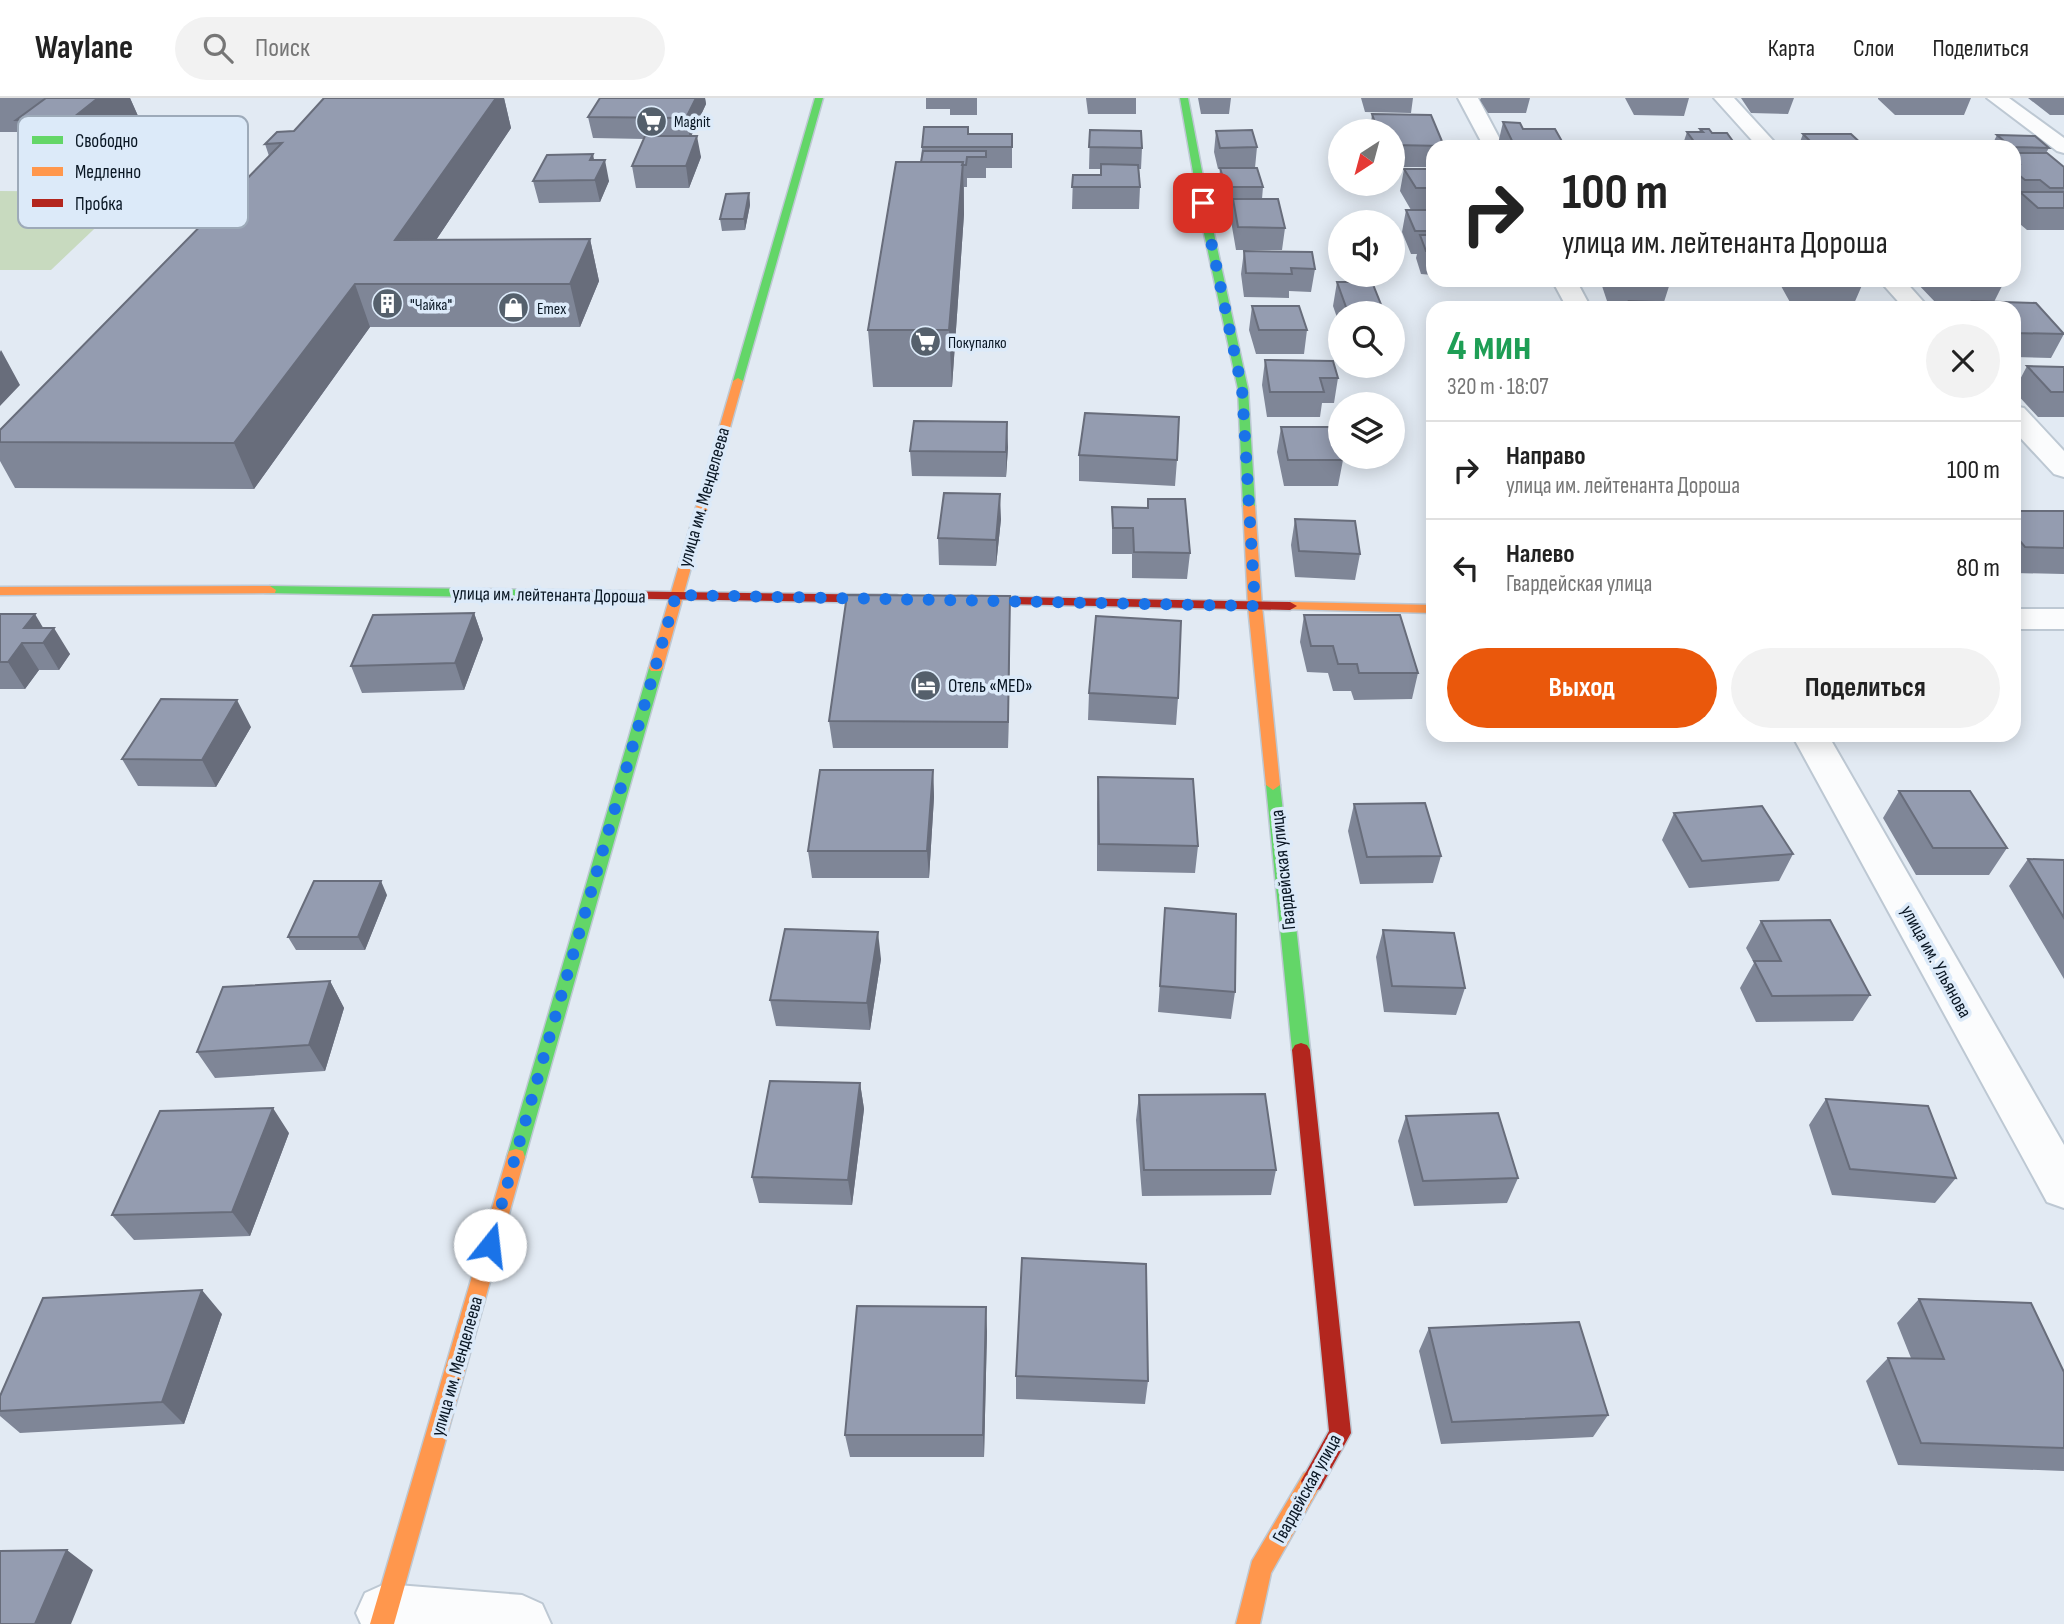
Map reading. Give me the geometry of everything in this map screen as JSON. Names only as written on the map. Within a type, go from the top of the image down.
[{"type":"street","name":"улица им. Менделеева","points":[[383,1618],[819,98]]},
{"type":"street","name":"Гвардейская улица","points":[[1184,98],[1242,389],[1255,606],[1340,1433],[1261,1569],[1248,1624]]},
{"type":"street","points":[[1468,98],[1490,140]]},
{"type":"street","points":[[1724,98],[1763,140]]},
{"type":"street","points":[[1997,98],[2064,147]]},
{"type":"street","points":[[1898,287],[1910,301]]},
{"type":"street","points":[[2021,422],[2064,468]]},
{"type":"street","name":"улица им. лейтенанта Дороша","points":[[0,591],[168,589],[910,600]]},
{"type":"street","points":[[938,600],[1426,609]]},
{"type":"street","points":[[2021,618],[2064,619]]},
{"type":"street","name":"улица им. Ульянова","points":[[1814,742],[2064,1188]]},
{"type":"street","points":[[383,1618],[522,1624]]},
{"type":"green space","points":[[0,191],[18,191],[18,228],[95,228],[51,270],[0,270]]},
{"type":"building","points":[[46,98],[98,98],[75,116],[21,116]]},
{"type":"building","name":"\"Чайка\"","points":[[324,98],[496,98],[395,240],[590,239],[570,284],[355,284],[234,443],[0,442],[0,430],[198,228],[248,228],[248,178],[282,143],[265,144],[277,132],[294,131]]},
{"type":"building","points":[[600,98],[696,98],[686,118],[588,117]]},
{"type":"building","points":[[1372,114],[1431,115],[1441,140],[1426,140],[1426,146],[1405,145],[1405,119],[1374,119]]},
{"type":"building","points":[[1503,122],[1520,123],[1523,129],[1555,129],[1561,140],[1512,140]]},
{"type":"building","points":[[924,127],[968,127],[968,134],[1012,134],[1012,147],[922,147]]},
{"type":"building","points":[[1700,129],[1709,129],[1712,133],[1727,133],[1732,140],[1693,140],[1687,132],[1703,132]]},
{"type":"building","points":[[1090,130],[1141,131],[1142,148],[1089,147]]},
{"type":"building","points":[[1252,130],[1257,147],[1220,148],[1216,131]]},
{"type":"building","points":[[1803,134],[1851,134],[1857,140],[1809,140]]},
{"type":"building","points":[[1997,135],[2035,136],[2049,148],[2021,147],[2021,140],[2003,140]]},
{"type":"building","points":[[645,136],[697,136],[686,166],[632,166]]},
{"type":"building","points":[[923,151],[986,151],[986,157],[967,157],[966,165],[962,165],[963,162],[921,162]]},
{"type":"building","points":[[2021,153],[2047,153],[2064,167],[2064,188],[2050,188],[2040,180],[2025,180],[2021,177]]},
{"type":"building","points":[[593,154],[590,160],[605,160],[595,180],[533,181],[547,155]]},
{"type":"building","points":[[896,162],[963,162],[949,330],[868,330]]},
{"type":"building","points":[[1101,164],[1138,165],[1140,187],[1072,187],[1073,175],[1101,175]]},
{"type":"building","points":[[1220,168],[1257,168],[1263,187],[1226,187]]},
{"type":"building","points":[[1405,169],[1426,169],[1426,188],[1416,188]]},
{"type":"building","points":[[2021,192],[2064,192],[2064,208],[2038,208]]},
{"type":"building","points":[[749,193],[744,219],[720,219],[726,194]]},
{"type":"building","points":[[1233,199],[1278,199],[1285,228],[1238,227]]},
{"type":"building","points":[[1406,210],[1426,210],[1426,231],[1415,231]]},
{"type":"building","points":[[1420,235],[1426,235],[1426,251]]},
{"type":"building","points":[[1244,251],[1312,252],[1315,269],[1291,268],[1292,274],[1246,273]]},
{"type":"building","points":[[1339,287],[1374,287],[1380,301],[1344,301]]},
{"type":"building","points":[[2021,303],[2036,303],[2064,334],[2021,333]]},
{"type":"building","points":[[1252,306],[1299,306],[1307,330],[1259,330]]},
{"type":"building","points":[[1265,360],[1328,361],[1328,378],[1320,378],[1324,392],[1270,392]]},
{"type":"building","points":[[2027,366],[2064,367],[2064,392],[2051,392]]},
{"type":"building","points":[[1085,413],[1179,417],[1177,460],[1079,455]]},
{"type":"building","points":[[914,421],[1007,422],[1006,452],[910,451]]},
{"type":"building","points":[[1281,427],[1328,427],[1328,460],[1288,460]]},
{"type":"building","points":[[944,493],[1000,494],[996,540],[938,538]]},
{"type":"building","points":[[1148,499],[1185,499],[1190,553],[1134,552],[1133,528],[1113,528],[1112,507],[1148,508]]},
{"type":"building","points":[[2021,511],[2064,511],[2064,548],[2025,547],[2021,542]]},
{"type":"building","points":[[1295,519],[1355,521],[1360,554],[1299,551]]},
{"type":"building","name":"Отель «MED»","points":[[847,595],[1010,596],[1008,722],[829,721]]},
{"type":"building","points":[[474,613],[455,663],[351,666],[373,615]]},
{"type":"building","points":[[0,614],[35,614],[24,628],[54,628],[43,643],[22,643],[8,662],[0,662]]},
{"type":"building","points":[[1304,615],[1400,615],[1418,673],[1359,673],[1357,664],[1338,664],[1333,646],[1311,646]]},
{"type":"building","points":[[1096,616],[1181,621],[1178,698],[1089,693]]},
{"type":"building","points":[[161,699],[237,700],[202,760],[122,759]]},
{"type":"building","points":[[820,770],[933,770],[927,851],[808,851]]},
{"type":"building","points":[[1098,777],[1193,779],[1198,846],[1099,844]]},
{"type":"building","points":[[1899,791],[1970,791],[2007,848],[1933,848]]},
{"type":"building","points":[[1425,803],[1441,856],[1367,857],[1354,804]]},
{"type":"building","points":[[1762,806],[1793,854],[1702,861],[1674,813]]},
{"type":"building","points":[[2028,859],[2064,860],[2064,918]]},
{"type":"building","points":[[314,881],[381,881],[358,937],[288,937]]},
{"type":"building","points":[[1165,908],[1236,914],[1235,992],[1160,986]]},
{"type":"building","points":[[1830,920],[1870,995],[1772,996],[1754,961],[1781,961],[1761,921]]},
{"type":"building","points":[[785,929],[878,932],[867,1003],[770,1000]]},
{"type":"building","points":[[1383,930],[1454,933],[1465,988],[1392,986]]},
{"type":"building","points":[[330,981],[309,1045],[197,1052],[223,987]]},
{"type":"building","points":[[770,1081],[860,1083],[848,1180],[752,1177]]},
{"type":"building","points":[[1265,1094],[1276,1170],[1144,1170],[1139,1095]]},
{"type":"building","points":[[1826,1099],[1928,1106],[1956,1178],[1850,1169]]},
{"type":"building","points":[[273,1108],[232,1212],[112,1215],[160,1111]]},
{"type":"building","points":[[1498,1113],[1518,1178],[1423,1181],[1406,1116]]},
{"type":"building","points":[[1022,1258],[1146,1264],[1148,1381],[1016,1376]]},
{"type":"building","points":[[202,1290],[162,1402],[0,1411],[0,1396],[43,1298]]},
{"type":"building","points":[[1919,1299],[2031,1303],[2064,1372],[2064,1448],[1921,1443],[1888,1358],[1944,1359]]},
{"type":"building","points":[[857,1306],[986,1307],[983,1435],[845,1435]]},
{"type":"building","points":[[1579,1322],[1608,1415],[1452,1422],[1429,1328]]},
{"type":"building","points":[[67,1550],[35,1624],[0,1624],[0,1551]]},
{"type":"traffic: fast","points":[[738,381],[819,98]]},
{"type":"traffic: fast","points":[[1184,98],[1208,229],[1243,389],[1249,506]]},
{"type":"traffic: fast","points":[[270,590],[536,594]]},
{"type":"traffic: fast","points":[[516,1157],[656,668]]},
{"type":"traffic: fast","points":[[1273,785],[1301,1050]]},
{"type":"traffic: slow","points":[[656,668],[738,381]]},
{"type":"traffic: slow","points":[[1249,506],[1255,606],[1273,785]]},
{"type":"traffic: slow","points":[[0,591],[270,590]]},
{"type":"traffic: slow","points":[[1290,606],[1426,609]]},
{"type":"traffic: slow","points":[[382,1624],[516,1157]]},
{"type":"traffic: slow","points":[[1248,1624],[1260,1569],[1312,1481]]},
{"type":"traffic: jam","points":[[536,594],[897,599]]},
{"type":"traffic: jam","points":[[958,600],[1290,606]]},
{"type":"traffic: jam","points":[[1301,1050],[1340,1433],[1312,1481]]},
{"type":"place","name":"Magnit","points":[[651,121]]},
{"type":"place","name":"\"Чайка\"","points":[[387,304]]},
{"type":"place","name":"Emex","points":[[514,308]]},
{"type":"place","name":"Покупалко","points":[[925,342]]},
{"type":"place","name":"Отель «MED»","points":[[925,685]]},
{"type":"route","points":[[490,1245],[676,595],[1255,606],[1242,389],[1203,203]]}]
